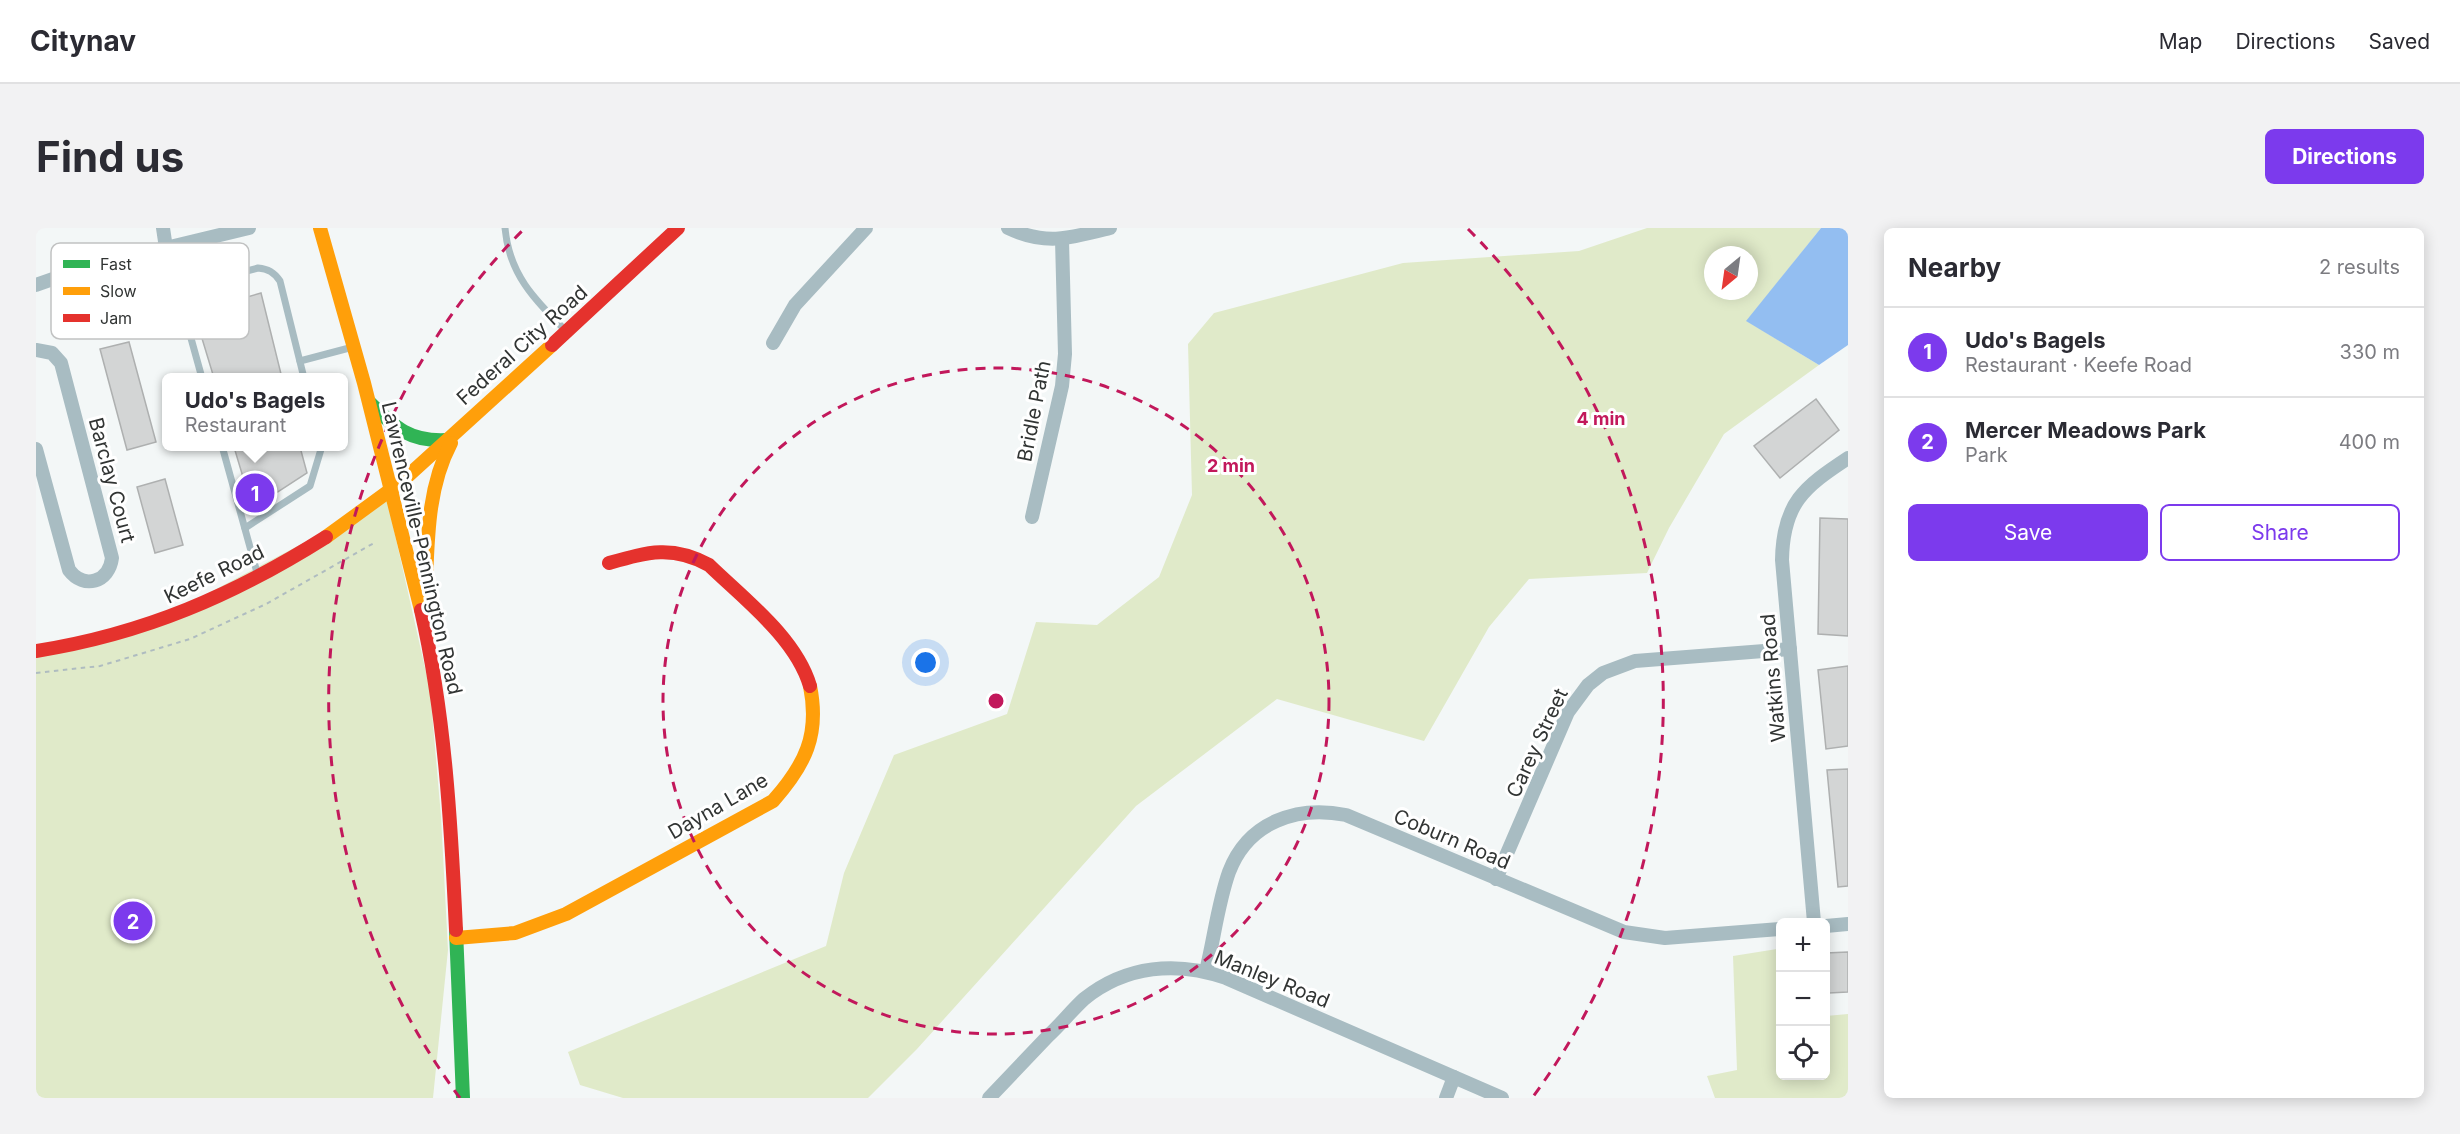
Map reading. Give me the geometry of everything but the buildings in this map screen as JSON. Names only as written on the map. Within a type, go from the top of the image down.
[{"type":"street","points":[[163,228],[165,243]]},
{"type":"street","points":[[187,243],[249,228]]},
{"type":"street","name":"Lawrenceville-Pennington Road","points":[[320,228],[355,346],[391,489],[434,678],[441,732],[456,938],[463,1098]]},
{"type":"street","name":"Federal City Road","points":[[391,489],[678,228]]},
{"type":"street","points":[[773,343],[795,305],[866,228]]},
{"type":"street","points":[[1008,228],[1023,235],[1044,240],[1062,240],[1110,228]]},
{"type":"street","name":"Bridle Path","points":[[1032,516],[1062,386],[1065,354],[1062,240]]},
{"type":"street","points":[[36,285],[51,280]]},
{"type":"street","name":"Barclay Court","points":[[36,350],[52,353],[61,363],[112,558],[111,567],[99,580],[81,581],[69,570],[36,449]]},
{"type":"street","points":[[369,402],[392,426],[409,437],[430,442],[447,440]]},
{"type":"street","points":[[423,625],[429,538],[438,471],[445,452],[460,428]]},
{"type":"street","name":"Watkins Road","points":[[1814,918],[1782,560],[1786,525],[1792,508],[1814,480],[1848,458]]},
{"type":"street","name":"Keefe Road","points":[[36,651],[111,637],[166,620],[210,601],[258,576],[343,526],[391,489]]},
{"type":"street","name":"Dayna Lane","points":[[456,938],[515,933],[566,914],[774,801],[787,788],[807,756],[814,726],[813,695],[798,656],[787,642],[709,565],[696,556],[662,550],[653,550],[609,563]]},
{"type":"street","name":"Carey Street","points":[[1496,879],[1568,712],[1588,685],[1602,673],[1635,661],[1790,649]]},
{"type":"street","name":"Coburn Road","points":[[1206,971],[1229,873],[1237,856],[1259,831],[1276,820],[1312,811],[1346,815],[1624,932],[1644,937],[1665,938],[1776,929]]},
{"type":"street","points":[[1830,926],[1848,924]]},
{"type":"street","name":"Manley Road","points":[[989,1098],[1083,1000],[1102,986],[1141,970],[1164,967],[1206,971],[1503,1098]]},
{"type":"street","points":[[1446,1098],[1454,1077]]},
{"type":"lane","points":[[505,228],[508,248],[523,285],[566,332]]},
{"type":"lane","points":[[249,270],[267,269],[280,281],[303,373]]},
{"type":"lane","points":[[191,339],[201,373]]},
{"type":"lane","points":[[300,361],[355,346]]},
{"type":"lane","points":[[223,451],[258,576]]},
{"type":"lane","points":[[245,528],[310,486],[321,451]]},
{"type":"path","points":[[36,672],[100,666],[190,639],[266,604],[374,543]]},
{"type":"green space","points":[[1647,228],[1821,228],[1747,321],[1819,365],[1724,434],[1669,528],[1647,573],[1529,579],[1489,627],[1424,741],[1277,699],[1136,806],[917,1049],[868,1098],[623,1098],[580,1085],[568,1052],[826,946],[844,873],[894,755],[1007,714],[1036,622],[1097,625],[1159,577],[1192,495],[1188,344],[1214,313],[1403,263],[1579,251]]},
{"type":"green space","points":[[387,499],[430,690],[441,816],[448,950],[433,1098],[36,1098],[36,655],[123,638]]},
{"type":"green space","points":[[1776,949],[1776,1080],[1830,1080],[1830,1016],[1848,1014],[1848,1098],[1715,1098],[1707,1076],[1737,1070],[1733,956]]},
{"type":"water","points":[[1821,228],[1848,228],[1848,345],[1819,365],[1746,321]]},
{"type":"traffic: fast","points":[[370,403],[387,420],[404,432],[423,439],[447,440]]},
{"type":"traffic: fast","points":[[456,930],[463,1098]]},
{"type":"traffic: slow","points":[[320,228],[364,383],[421,610]]},
{"type":"traffic: slow","points":[[326,537],[400,483],[552,345]]},
{"type":"traffic: slow","points":[[425,604],[432,501],[436,481],[451,443]]},
{"type":"traffic: slow","points":[[456,938],[515,933],[566,914],[773,801],[794,775],[807,748],[813,720],[810,686]]},
{"type":"traffic: jam","points":[[552,345],[678,228]]},
{"type":"traffic: jam","points":[[36,651],[114,634],[187,609],[257,577],[326,537]]},
{"type":"traffic: jam","points":[[609,563],[660,552],[683,555],[709,565],[781,636],[803,668],[810,686]]},
{"type":"traffic: jam","points":[[421,610],[441,729],[449,809],[456,930]]},
{"type":"place","name":"Udo's Bagels","points":[[255,493]]},
{"type":"place","name":"Mercer Meadows Park","points":[[133,921]]}]
